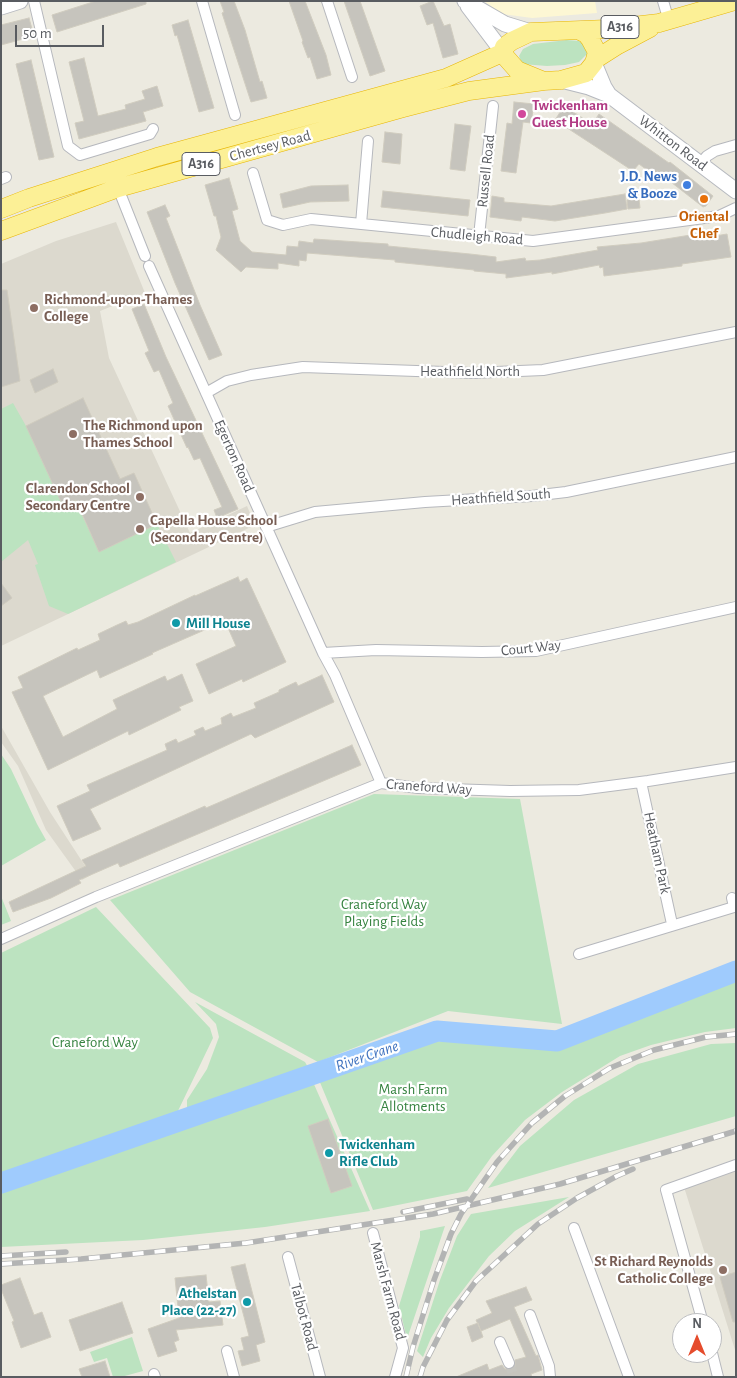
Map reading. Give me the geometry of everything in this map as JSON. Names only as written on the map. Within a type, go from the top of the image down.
[{"type":"highway","name":"A316","points":[[595,61],[618,45],[664,22],[735,1]]},
{"type":"highway","name":"A316","points":[[580,31],[664,22]]},
{"type":"highway","points":[[531,32],[580,31],[586,34],[597,52],[595,61]]},
{"type":"highway","name":"Chertsey Road","points":[[1,209],[29,198],[157,157],[446,78],[502,52],[512,41],[531,32]]},
{"type":"highway","points":[[502,52],[517,70],[553,80]]},
{"type":"highway","name":"Chertsey Road","points":[[1,231],[118,188],[169,173],[469,91],[553,80],[586,73],[595,61]]},
{"type":"main road","points":[[1,7],[20,1]]},
{"type":"main road","points":[[464,1],[504,24],[531,32]]},
{"type":"main road","points":[[464,1],[502,52]]},
{"type":"main road","name":"Whitton Road","points":[[595,61],[604,87],[609,95]]},
{"type":"main road","name":"Whitton Road","points":[[553,80],[589,87],[609,95],[736,191]]},
{"type":"street","points":[[34,1],[68,146],[80,155],[150,134],[153,129]]},
{"type":"street","points":[[202,1],[235,115]]},
{"type":"street","points":[[326,1],[352,77]]},
{"type":"street","points":[[663,1],[664,22]]},
{"type":"street","name":"Russell Road","points":[[479,236],[493,106]]},
{"type":"street","points":[[361,224],[368,141]]},
{"type":"street","points":[[701,163],[715,151],[736,145]]},
{"type":"street","name":"Chudleigh Road","points":[[253,173],[267,220],[283,225],[311,219],[533,241],[719,216],[736,208]]},
{"type":"street","points":[[118,188],[145,256]]},
{"type":"street","name":"Egerton Road","points":[[149,266],[323,653],[335,675],[381,783]]},
{"type":"street","name":"Heathfield North","points":[[206,393],[228,381],[251,375],[303,367],[473,373],[543,370],[736,332]]},
{"type":"street","name":"Heathfield South","points":[[266,527],[314,512],[566,492],[736,457]]},
{"type":"street","name":"Court Way","points":[[323,653],[376,650],[536,651],[736,607]]},
{"type":"street","name":"Craneford Way","points":[[1,939],[96,897],[381,783],[418,788],[510,791],[579,790],[736,767]]},
{"type":"street","name":"Heatham Park","points":[[641,782],[672,924]]},
{"type":"street","points":[[579,954],[734,906],[732,898]]},
{"type":"street","points":[[700,1313],[666,1190],[736,1164]]},
{"type":"street","points":[[574,1228],[629,1377]]},
{"type":"street","name":"Marsh Farm Road","points":[[373,1233],[403,1348],[395,1377]]},
{"type":"street","name":"Talbot Road","points":[[288,1257],[320,1377]]},
{"type":"street","points":[[530,1316],[549,1366],[550,1377]]},
{"type":"street","points":[[500,1342],[509,1363]]},
{"type":"street","points":[[227,1351],[234,1377]]},
{"type":"street","points":[[714,1363],[718,1377]]},
{"type":"shaded area","points":[[484,1],[595,1],[597,13],[532,18],[502,14]]},
{"type":"shaded area","name":"The Richmond upon Thames School","points":[[116,222],[145,293],[100,311],[109,358],[190,533],[247,506],[255,525],[1,646],[1,264],[56,241]]},
{"type":"shaded area","points":[[1,726],[50,812],[91,875],[82,880],[46,830],[18,766],[1,742]]},
{"type":"shaded area","name":"St Richard Reynolds Catholic College","points":[[736,1168],[736,1353],[684,1187]]},
{"type":"green space","points":[[567,40],[579,41],[586,47],[587,54],[579,62],[547,66],[522,64],[519,56],[523,49],[533,44]]},
{"type":"green space","points":[[13,403],[26,426],[63,506],[75,500],[99,552],[157,524],[176,562],[68,614],[49,606],[35,565],[38,564],[28,540],[1,562],[1,409]]},
{"type":"green space","points":[[1,754],[11,769],[46,840],[1,866]]},
{"type":"green space","name":"Craneford Way Playing Fields","points":[[374,794],[520,799],[562,1024],[448,1011],[318,1062],[190,992],[110,900]]},
{"type":"green space","points":[[1,896],[11,921],[1,925]]},
{"type":"green space","name":"Craneford Way","points":[[96,907],[210,1028],[213,1038],[177,1113],[1,1176],[1,953]]},
{"type":"green space","name":"Marsh Farm Allotments","points":[[736,975],[736,1028],[705,1032],[651,1045],[620,1056],[562,1092],[525,1120],[492,1156],[467,1191],[373,1210],[319,1080],[433,1041],[558,1046]]},
{"type":"green space","points":[[195,1002],[305,1062],[310,1071],[187,1108],[187,1100],[207,1069],[219,1037],[216,1024]]},
{"type":"green space","points":[[736,1043],[736,1116],[488,1188],[520,1146],[574,1100],[638,1064],[711,1044]]},
{"type":"green space","points":[[313,1082],[370,1211],[265,1227],[143,1240],[1,1247],[1,1192]]},
{"type":"green space","points":[[569,1197],[515,1231],[489,1256],[449,1308],[431,1338],[423,1357],[417,1351],[440,1280],[457,1236],[471,1214]]},
{"type":"green space","points":[[445,1226],[407,1339],[399,1306],[420,1237],[420,1231]]},
{"type":"green space","points":[[132,1337],[143,1371],[121,1377],[113,1377],[107,1358],[94,1362],[90,1352]]},
{"type":"building","points":[[96,1],[146,1],[146,4],[57,32],[52,15]]},
{"type":"building","points":[[220,1],[234,1],[267,98],[251,102],[222,13],[224,12]]},
{"type":"building","points":[[289,1],[305,1],[326,55],[331,75],[317,79],[310,57],[308,58],[302,42]]},
{"type":"building","points":[[344,1],[360,1],[385,71],[370,76]]},
{"type":"building","points":[[433,1],[444,26],[450,24],[458,54],[443,58],[433,23],[427,25],[420,6]]},
{"type":"building","points":[[29,18],[34,36],[1,45],[1,25]]},
{"type":"building","points":[[188,20],[214,108],[199,112],[177,35],[175,36],[172,25]]},
{"type":"building","points":[[84,58],[98,116],[126,109],[125,105],[145,99],[142,91],[157,86],[163,106],[143,112],[146,121],[79,139],[75,123],[84,121],[69,62]]},
{"type":"building","points":[[31,60],[54,157],[39,160],[16,64]]},
{"type":"building","points":[[514,102],[534,104],[531,123],[523,122],[516,173],[501,171],[507,123],[512,124]]},
{"type":"building","points":[[564,106],[592,124],[599,114],[670,162],[713,196],[706,206],[703,207],[658,172],[655,176],[639,164],[633,171],[555,120]]},
{"type":"building","points":[[455,124],[471,126],[465,171],[450,169]]},
{"type":"building","points":[[385,132],[402,134],[400,164],[382,162]]},
{"type":"building","points":[[229,178],[238,209],[232,211],[240,241],[252,252],[286,255],[287,246],[298,247],[299,241],[313,243],[314,239],[388,244],[388,246],[496,257],[496,262],[525,258],[526,261],[598,250],[597,247],[641,243],[703,233],[703,238],[727,234],[731,257],[682,264],[682,266],[604,276],[603,267],[600,268],[599,265],[552,274],[552,272],[506,278],[506,274],[395,262],[395,260],[307,253],[306,261],[299,260],[299,266],[278,263],[278,269],[246,267],[241,272],[216,250],[221,237],[205,185]]},
{"type":"building","points":[[348,185],[349,201],[310,202],[283,208],[280,194],[311,186]]},
{"type":"building","points":[[383,191],[470,200],[468,216],[381,207]]},
{"type":"building","points":[[625,194],[627,209],[605,213],[555,221],[522,217],[521,221],[490,217],[492,196],[504,198],[504,202],[551,206]]},
{"type":"building","points":[[639,199],[640,208],[628,209],[627,200]]},
{"type":"building","points":[[165,205],[170,216],[166,218],[222,355],[209,360],[175,283],[147,212]]},
{"type":"building","points":[[1,290],[7,290],[20,381],[1,387]]},
{"type":"building","points":[[144,304],[166,357],[238,509],[217,518],[214,510],[222,507],[200,458],[194,460],[187,448],[168,406],[173,403],[159,370],[154,372],[145,353],[149,351],[132,309]]},
{"type":"building","points":[[53,369],[58,382],[35,393],[30,380]]},
{"type":"building","points":[[83,398],[120,479],[134,473],[157,524],[99,552],[76,500],[63,506],[26,426]]},
{"type":"building","points":[[238,577],[240,582],[247,578],[286,662],[243,682],[242,679],[209,694],[196,664],[236,646],[225,621],[100,678],[97,670],[43,696],[63,737],[117,709],[113,700],[165,676],[167,681],[182,674],[193,701],[179,707],[181,710],[129,735],[128,731],[48,770],[12,692],[23,688],[18,677],[77,648],[78,650],[100,640],[98,634],[117,625],[126,621],[128,625],[138,622]]},
{"type":"building","points":[[1,583],[12,598],[1,606]]},
{"type":"building","points":[[322,675],[334,702],[255,738],[251,734],[90,809],[101,829],[73,841],[57,806],[90,791],[87,785],[167,750],[165,744],[176,739],[178,743],[196,735],[194,731],[203,727],[205,731],[222,724],[221,718],[231,713],[233,717],[256,708],[254,703],[296,682],[298,686]]},
{"type":"building","points":[[352,745],[361,765],[120,867],[118,863],[79,880],[81,883],[51,898],[13,912],[9,902],[86,866],[82,860]]},
{"type":"building","name":"Twickenham Rifle Club","points":[[328,1119],[352,1186],[331,1193],[308,1126]]},
{"type":"building","name":"Athelstan Place (22-27)","points":[[245,1264],[265,1342],[256,1345],[260,1361],[242,1366],[238,1351],[244,1350],[241,1338],[249,1336],[231,1267]]},
{"type":"building","points":[[736,1272],[736,1322],[733,1322],[720,1277]]},
{"type":"building","points":[[206,1275],[209,1302],[220,1301],[223,1325],[176,1330],[179,1340],[174,1342],[177,1351],[158,1357],[148,1329],[179,1318],[175,1278]]},
{"type":"building","points":[[20,1278],[34,1315],[42,1312],[51,1337],[21,1348],[12,1322],[14,1321],[1,1289],[1,1285]]},
{"type":"building","points":[[526,1287],[532,1300],[514,1307],[536,1356],[538,1355],[542,1370],[531,1374],[532,1377],[456,1377],[487,1364],[489,1370],[502,1365],[505,1369],[511,1369],[515,1367],[515,1360],[526,1357],[510,1319],[481,1331],[476,1320],[492,1313],[486,1301]]},
{"type":"building","points":[[122,1302],[133,1333],[80,1351],[69,1320]]},
{"type":"building","points":[[478,1323],[483,1337],[472,1342],[467,1327]]},
{"type":"building","points":[[105,1361],[110,1377],[82,1377],[79,1369]]},
{"type":"waterway","name":"River Crane","points":[[1,1183],[437,1031],[557,1041],[736,971]]},
{"type":"tunnel","points":[[509,1363],[514,1377]]},
{"type":"railway","points":[[406,1377],[413,1347],[434,1280],[451,1234],[461,1214],[497,1162],[532,1123],[565,1096],[610,1068],[654,1050],[706,1037],[736,1034]]},
{"type":"railway","points":[[1,1264],[81,1259],[246,1243],[433,1214],[560,1184],[736,1131]]},
{"type":"railway","points":[[420,1377],[423,1367],[447,1320],[476,1281],[538,1224],[577,1198],[633,1169]]},
{"type":"railway","points":[[403,1212],[467,1199]]},
{"type":"railway","points":[[1,1256],[66,1252]]},
{"type":"place","name":"Twickenham Guest House","points":[[522,114]]},
{"type":"place","name":"J.D. News & Booze","points":[[687,185]]},
{"type":"place","name":"Oriental Chef","points":[[704,199]]},
{"type":"place","name":"Richmond-upon-Thames College","points":[[34,308]]},
{"type":"place","name":"The Richmond upon Thames School","points":[[73,434]]},
{"type":"place","name":"Clarendon School Secondary Centre","points":[[140,497]]},
{"type":"place","name":"Capella House School (Secondary Centre)","points":[[140,529]]},
{"type":"place","name":"Mill House","points":[[176,623]]},
{"type":"place","name":"Twickenham Rifle Club","points":[[329,1153]]},
{"type":"place","name":"St Richard Reynolds Catholic College","points":[[723,1270]]},
{"type":"place","name":"Athelstan Place (22-27)","points":[[247,1302]]}]
